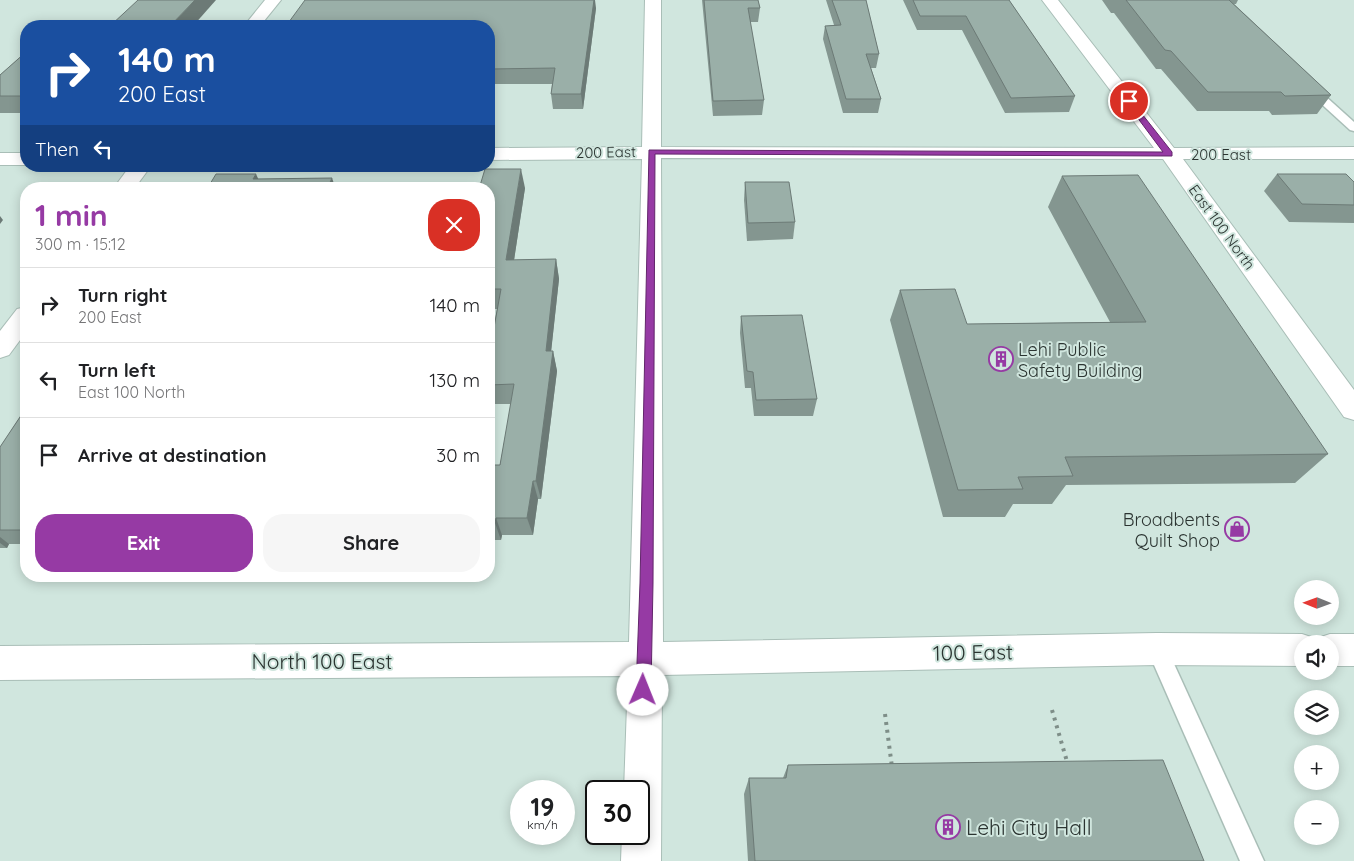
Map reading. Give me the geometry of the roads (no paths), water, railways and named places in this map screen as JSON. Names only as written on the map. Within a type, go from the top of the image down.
[{"type":"street","points":[[257,20],[273,0]]},
{"type":"street","points":[[641,861],[647,583],[653,0]]},
{"type":"street","name":"East 100 North","points":[[1050,0],[1169,154],[1354,410]]},
{"type":"street","name":"200 East","points":[[495,154],[651,152],[1354,153]]},
{"type":"street","points":[[0,160],[20,159]]},
{"type":"street","points":[[128,182],[136,172]]},
{"type":"street","points":[[0,349],[20,323]]},
{"type":"street","name":"100 East","points":[[644,659],[1157,649],[1294,650]]},
{"type":"street","points":[[1339,650],[1354,650]]},
{"type":"street","name":"North 100 East","points":[[0,663],[644,659]]},
{"type":"lane","points":[[1299,77],[1354,128]]},
{"type":"lane","points":[[1157,649],[1252,861]]},
{"type":"place","name":"Lehi Public Safety Building","points":[[1001,359]]},
{"type":"place","name":"Broadbents Quilt Shop","points":[[1237,529]]},
{"type":"place","name":"Lehi City Hall","points":[[948,827]]}]
